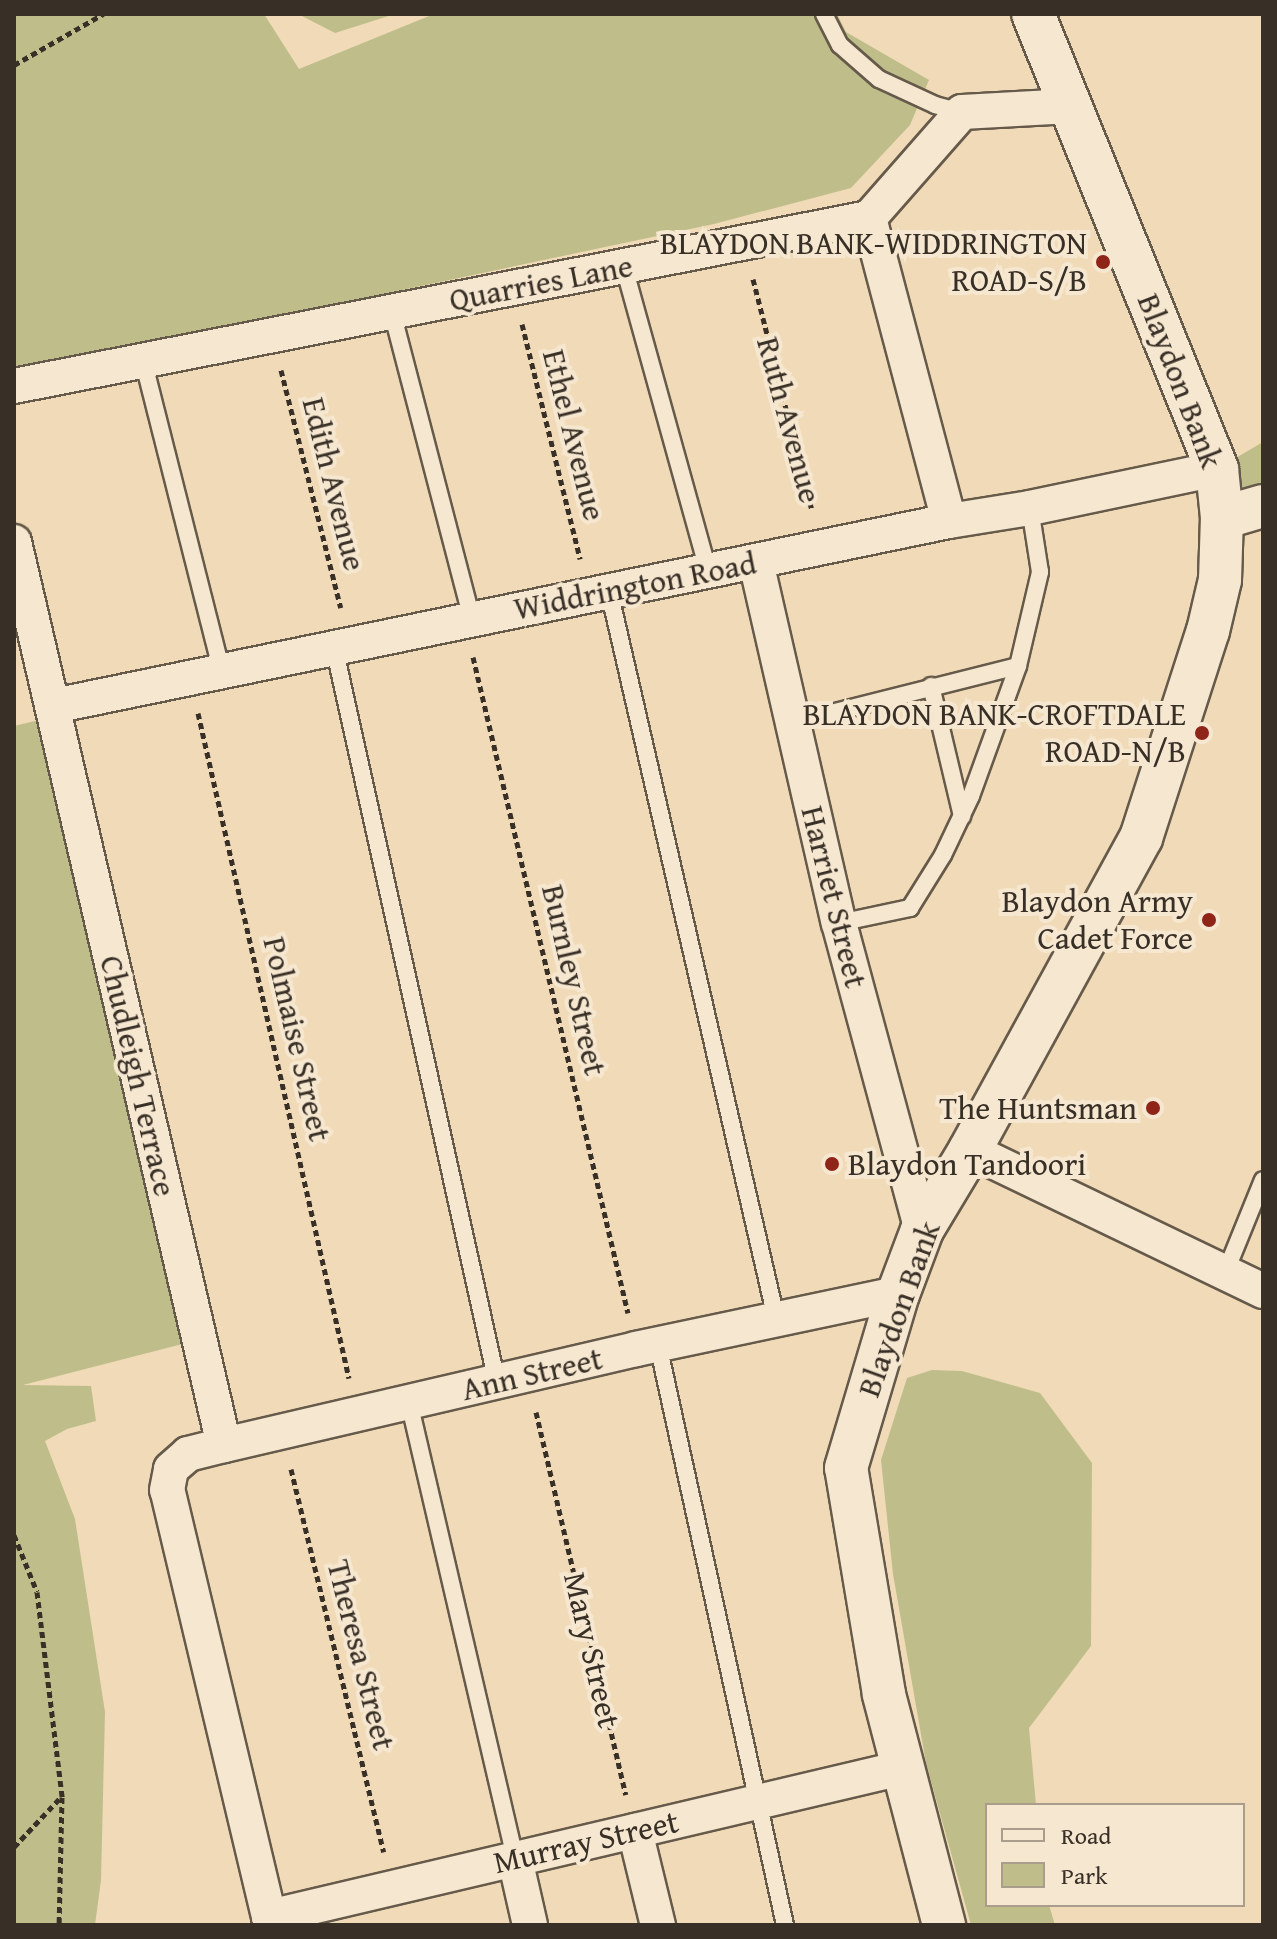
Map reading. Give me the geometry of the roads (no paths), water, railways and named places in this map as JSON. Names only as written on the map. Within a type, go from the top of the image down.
[{"type":"street","name":"Blaydon Bank","points":[[944,1925],[884,1694],[846,1468],[898,1294],[922,1230],[970,1150],[1141,838],[1208,631],[1220,580],[1222,518],[1217,469],[1033,14]]},
{"type":"street","points":[[949,521],[869,218],[962,112],[1071,106]]},
{"type":"street","name":"Quarries Lane","points":[[14,386],[869,218]]},
{"type":"street","name":"Widdrington Road","points":[[54,706],[708,570],[1217,469]]},
{"type":"street","points":[[1222,518],[1263,506]]},
{"type":"street","name":"Chudleigh Terrace","points":[[14,542],[224,1445]]},
{"type":"street","name":"Harriet Street","points":[[756,562],[790,723],[839,923],[922,1230]]},
{"type":"street","points":[[970,1150],[1263,1291]]},
{"type":"street","name":"Ann Street","points":[[270,1921],[167,1490],[171,1469],[188,1454],[224,1445],[776,1318],[898,1294]]},
{"type":"street","name":"Murray Street","points":[[270,1921],[392,1888],[902,1768]]},
{"type":"street","points":[[635,1831],[658,1925]]},
{"type":"street","points":[[515,1859],[530,1925]]},
{"type":"lane","points":[[824,14],[840,45],[879,79],[935,105],[962,112]]},
{"type":"lane","points":[[624,267],[708,570]]},
{"type":"lane","points":[[392,312],[468,620]]},
{"type":"lane","points":[[143,360],[205,673]]},
{"type":"lane","points":[[839,923],[910,908],[943,855],[962,816],[1000,724],[1018,666],[1040,572],[1030,508]]},
{"type":"lane","points":[[599,593],[776,1318]]},
{"type":"lane","points":[[342,646],[512,1378]]},
{"type":"lane","points":[[790,723],[1018,666]]},
{"type":"lane","points":[[931,686],[962,816]]},
{"type":"lane","points":[[1226,1271],[1263,1180]]},
{"type":"lane","points":[[647,1347],[785,1925]]},
{"type":"lane","points":[[409,1402],[515,1859]]},
{"type":"place","name":"BLAYDON BANK-WIDDRINGTON ROAD-S/B","points":[[1103,262]]},
{"type":"place","name":"BLAYDON BANK-CROFTDALE ROAD-N/B","points":[[1202,733]]},
{"type":"place","name":"Blaydon Army Cadet Force","points":[[1209,920]]},
{"type":"place","name":"The Huntsman","points":[[1153,1108]]},
{"type":"place","name":"Blaydon Tandoori","points":[[832,1164]]}]
